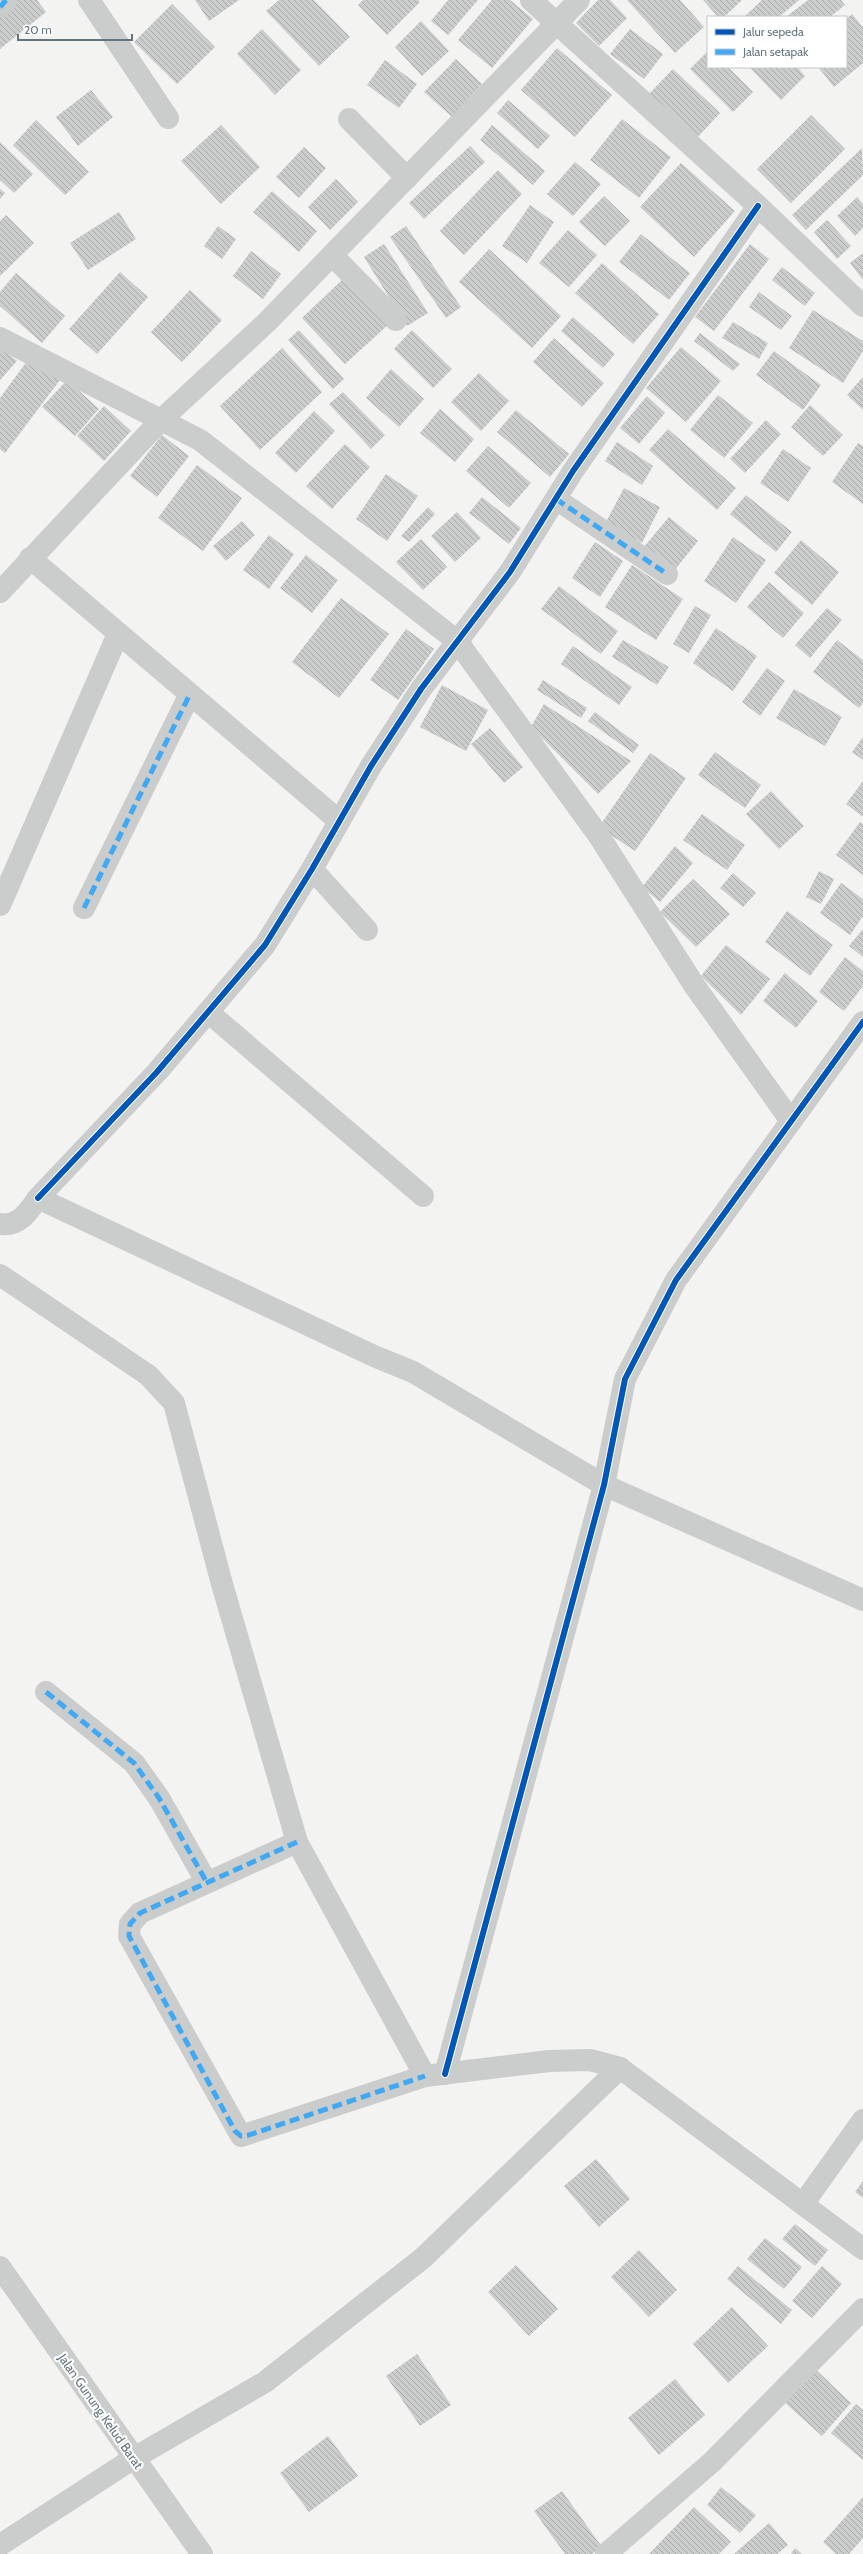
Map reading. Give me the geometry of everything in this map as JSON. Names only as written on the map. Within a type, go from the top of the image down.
[{"type":"street","points":[[0,6],[6,0]]},
{"type":"street","points":[[89,0],[168,118]]},
{"type":"street","points":[[531,0],[758,206],[863,306]]},
{"type":"street","points":[[0,592],[30,558],[161,420],[267,322],[579,0]]},
{"type":"street","points":[[349,119],[407,178]]},
{"type":"street","points":[[0,1224],[12,1224],[25,1216],[38,1198],[156,1072],[265,945],[312,869],[338,820],[375,759],[457,641],[510,572],[573,470],[758,206]]},
{"type":"street","points":[[332,255],[396,320]]},
{"type":"street","points":[[0,338],[200,440],[457,641],[599,836],[694,985],[791,1121]]},
{"type":"street","points":[[556,498],[667,574]]},
{"type":"street","points":[[30,558],[189,696],[338,820]]},
{"type":"street","points":[[0,905],[118,634]]},
{"type":"street","points":[[84,908],[189,696]]},
{"type":"street","points":[[312,869],[367,930]]},
{"type":"street","points":[[208,1012],[422,1196]]},
{"type":"street","points":[[435,2075],[604,1485],[625,1379],[676,1280],[863,1022]]},
{"type":"street","points":[[38,1198],[374,1356],[413,1372],[604,1485],[863,1600]]},
{"type":"street","points":[[0,1275],[148,1375],[174,1403],[222,1584],[297,1842],[435,2075]]},
{"type":"street","points":[[46,1692],[134,1763],[159,1798],[206,1882]]},
{"type":"street","points":[[297,1842],[140,1913],[130,1924],[129,1936],[240,2136],[435,2075],[548,2061],[590,2060],[620,2068],[863,2249]]},
{"type":"street","points":[[0,2545],[134,2458],[265,2382],[423,2258],[620,2068]]},
{"type":"street","points":[[803,2204],[863,2120]]},
{"type":"street","name":"Jalan Gunung Kelud Barat","points":[[0,2268],[202,2554]]},
{"type":"street","points":[[606,2554],[712,2462],[863,2309]]},
{"type":"building","points":[[13,0],[37,0],[46,12],[0,49],[0,13]]},
{"type":"building","points":[[195,0],[239,0],[209,21]]},
{"type":"building","points":[[279,0],[314,0],[350,37],[319,66],[266,11]]},
{"type":"building","points":[[363,0],[418,0],[420,2],[387,35],[358,5]]},
{"type":"building","points":[[448,0],[478,0],[448,35],[431,21]]},
{"type":"building","points":[[492,0],[510,0],[533,19],[492,68],[458,40]]},
{"type":"building","points":[[598,0],[610,0],[627,18],[599,46],[576,23]]},
{"type":"building","points":[[627,0],[680,0],[704,27],[675,53]]},
{"type":"building","points":[[703,0],[742,0],[725,16],[717,16]]},
{"type":"building","points":[[762,0],[799,0],[780,16],[745,16]]},
{"type":"building","points":[[808,0],[841,0],[845,5],[831,16],[787,16]]},
{"type":"building","points":[[172,4],[215,47],[177,84],[134,42]]},
{"type":"building","points":[[852,14],[863,27],[863,63],[834,87],[819,68],[847,68],[847,18]]},
{"type":"building","points":[[421,21],[449,51],[422,76],[395,47]]},
{"type":"building","points":[[262,29],[301,70],[275,95],[237,54]]},
{"type":"building","points":[[630,29],[663,54],[644,79],[610,54]]},
{"type":"building","points":[[557,48],[612,95],[575,137],[521,90]]},
{"type":"building","points":[[707,52],[707,68],[729,68],[753,92],[733,112],[690,69]]},
{"type":"building","points":[[456,59],[482,84],[452,117],[424,92]]},
{"type":"building","points":[[385,60],[417,84],[399,108],[367,85]]},
{"type":"building","points":[[750,68],[798,68],[805,76],[781,100]]},
{"type":"building","points":[[673,69],[720,113],[697,138],[649,94]]},
{"type":"building","points":[[91,90],[113,117],[78,146],[56,117]]},
{"type":"building","points":[[508,100],[550,136],[538,149],[497,113]]},
{"type":"building","points":[[811,115],[845,149],[791,203],[757,169]]},
{"type":"building","points":[[622,119],[671,157],[639,198],[590,160]]},
{"type":"building","points":[[36,120],[89,172],[65,195],[13,145]]},
{"type":"building","points":[[221,125],[260,167],[221,204],[181,161]]},
{"type":"building","points":[[492,125],[545,171],[533,185],[480,140]]},
{"type":"building","points":[[0,142],[33,174],[14,193],[0,180]]},
{"type":"building","points":[[470,146],[485,162],[424,219],[409,203]]},
{"type":"building","points":[[304,147],[326,168],[299,198],[276,177]]},
{"type":"building","points":[[862,148],[863,175],[806,230],[792,215]]},
{"type":"building","points":[[575,162],[601,184],[573,216],[547,194]]},
{"type":"building","points":[[681,163],[735,211],[694,257],[640,207]]},
{"type":"building","points":[[498,170],[522,194],[464,255],[440,231]]},
{"type":"building","points":[[336,179],[358,202],[330,230],[308,207]]},
{"type":"building","points":[[0,189],[5,193],[0,199]]},
{"type":"building","points":[[272,191],[317,231],[299,252],[253,212]]},
{"type":"building","points":[[604,196],[630,221],[605,246],[579,222]]},
{"type":"building","points":[[857,197],[863,204],[863,228],[855,236],[837,216]]},
{"type":"building","points":[[530,205],[554,222],[527,263],[502,246]]},
{"type":"building","points":[[119,212],[136,239],[88,270],[70,243]]},
{"type":"building","points":[[6,215],[34,243],[0,276],[0,221]]},
{"type":"building","points":[[827,220],[851,246],[837,259],[814,232]]},
{"type":"building","points":[[218,226],[236,239],[222,259],[204,246]]},
{"type":"building","points":[[406,226],[461,307],[446,318],[390,237]]},
{"type":"building","points":[[568,230],[597,255],[569,287],[539,263]]},
{"type":"building","points":[[641,234],[690,273],[669,300],[619,262]]},
{"type":"building","points":[[384,244],[428,313],[407,326],[364,257]]},
{"type":"building","points":[[750,244],[769,259],[714,331],[695,317]]},
{"type":"building","points":[[489,249],[561,316],[532,348],[459,282]]},
{"type":"building","points":[[251,251],[281,274],[263,299],[233,276]]},
{"type":"building","points":[[863,253],[863,280],[850,263]]},
{"type":"building","points":[[602,263],[659,314],[633,344],[575,293]]},
{"type":"building","points":[[782,267],[815,293],[805,306],[772,280]]},
{"type":"building","points":[[120,272],[148,297],[97,354],[69,329]]},
{"type":"building","points":[[16,273],[65,316],[42,343],[0,306],[0,292]]},
{"type":"building","points":[[344,278],[388,325],[345,364],[302,318]]},
{"type":"building","points":[[190,290],[222,320],[182,362],[151,332]]},
{"type":"building","points":[[759,292],[792,316],[781,330],[749,307]]},
{"type":"building","points":[[813,310],[863,341],[863,351],[843,383],[789,348]]},
{"type":"building","points":[[573,317],[615,354],[603,368],[561,331]]},
{"type":"building","points":[[733,322],[768,343],[759,359],[722,338]]},
{"type":"building","points":[[299,330],[344,379],[333,389],[288,340]]},
{"type":"building","points":[[412,330],[452,369],[433,388],[394,349]]},
{"type":"building","points":[[700,333],[740,364],[733,371],[694,341]]},
{"type":"building","points":[[554,338],[604,383],[582,407],[533,362]]},
{"type":"building","points":[[0,347],[17,361],[0,380]]},
{"type":"building","points":[[681,347],[721,381],[686,422],[646,388]]},
{"type":"building","points":[[282,348],[322,392],[260,450],[220,406]]},
{"type":"building","points":[[774,351],[821,385],[803,410],[756,375]]},
{"type":"building","points":[[30,357],[60,380],[5,453],[0,449],[0,398]]},
{"type":"building","points":[[391,369],[424,399],[399,427],[366,398]]},
{"type":"building","points":[[479,373],[509,401],[481,431],[451,402]]},
{"type":"building","points":[[863,377],[863,410],[847,395]]},
{"type":"building","points":[[67,380],[99,409],[75,436],[42,407]]},
{"type":"building","points":[[343,392],[385,435],[371,449],[329,404]]},
{"type":"building","points":[[718,395],[753,423],[724,458],[690,430]]},
{"type":"building","points":[[647,396],[665,413],[639,444],[620,428]]},
{"type":"building","points":[[810,405],[843,435],[823,456],[791,427]]},
{"type":"building","points":[[104,406],[131,431],[104,461],[77,436]]},
{"type":"building","points":[[440,409],[474,439],[455,462],[420,433]]},
{"type":"building","points":[[516,410],[569,454],[550,477],[497,432]]},
{"type":"building","points":[[314,411],[335,431],[296,473],[275,453]]},
{"type":"building","points":[[766,420],[781,434],[745,473],[730,459]]},
{"type":"building","points":[[668,429],[736,488],[717,510],[649,450]]},
{"type":"building","points":[[162,435],[189,456],[157,497],[130,476]]},
{"type":"building","points":[[617,442],[653,466],[642,485],[605,461]]},
{"type":"building","points":[[858,443],[863,446],[863,504],[832,482]]},
{"type":"building","points":[[345,444],[370,467],[332,509],[306,486]]},
{"type":"building","points":[[488,446],[531,483],[509,508],[466,471]]},
{"type":"building","points":[[783,449],[811,468],[788,502],[760,483]]},
{"type":"building","points":[[197,465],[242,498],[203,551],[158,518]]},
{"type":"building","points":[[386,474],[418,496],[387,541],[356,519]]},
{"type":"building","points":[[624,488],[660,507],[642,543],[605,524]]},
{"type":"building","points":[[746,495],[792,532],[776,552],[730,514]]},
{"type":"building","points":[[482,497],[521,528],[509,544],[469,513]]},
{"type":"building","points":[[428,507],[435,514],[409,542],[401,536]]},
{"type":"building","points":[[457,512],[481,538],[455,562],[431,536]]},
{"type":"building","points":[[669,517],[698,541],[673,572],[643,548]]},
{"type":"building","points":[[242,521],[255,535],[226,561],[213,546]]},
{"type":"building","points":[[269,535],[294,554],[269,589],[243,570]]},
{"type":"building","points":[[733,537],[766,560],[736,603],[704,581]]},
{"type":"building","points":[[421,539],[447,567],[423,590],[396,562]]},
{"type":"building","points":[[801,540],[839,572],[812,605],[774,573]]},
{"type":"building","points":[[595,542],[623,561],[600,597],[572,578]]},
{"type":"building","points":[[306,555],[338,580],[312,613],[280,588]]},
{"type":"building","points":[[632,565],[683,599],[656,640],[605,607]]},
{"type":"building","points":[[769,582],[804,613],[783,638],[747,607]]},
{"type":"building","points":[[559,586],[618,631],[601,654],[541,609]]},
{"type":"building","points":[[341,598],[389,634],[339,698],[292,662]]},
{"type":"building","points":[[695,606],[711,615],[689,653],[673,644]]},
{"type":"building","points":[[827,608],[842,620],[810,658],[795,645]]},
{"type":"building","points":[[716,628],[757,656],[733,691],[693,663]]},
{"type":"building","points":[[406,629],[434,649],[398,700],[370,680]]},
{"type":"building","points":[[623,640],[669,667],[657,685],[612,657]]},
{"type":"building","points":[[837,640],[863,660],[863,703],[859,708],[813,672]]},
{"type":"building","points":[[573,646],[632,687],[619,705],[561,664]]},
{"type":"building","points":[[767,668],[785,681],[760,716],[742,702]]},
{"type":"building","points":[[543,680],[587,708],[581,718],[537,690]]},
{"type":"building","points":[[442,685],[488,710],[466,751],[420,727]]},
{"type":"building","points":[[794,689],[842,717],[825,746],[776,718]]},
{"type":"building","points":[[544,704],[631,761],[598,794],[531,727]]},
{"type":"building","points":[[595,712],[639,745],[633,753],[588,721]]},
{"type":"building","points":[[490,728],[523,767],[504,783],[471,744]]},
{"type":"building","points":[[863,737],[863,760],[852,752]]},
{"type":"building","points":[[715,752],[761,785],[745,808],[698,775]]},
{"type":"building","points":[[650,753],[686,778],[635,851],[599,827]]},
{"type":"building","points":[[863,781],[863,817],[846,804]]},
{"type":"building","points":[[771,791],[804,826],[779,849],[746,814]]},
{"type":"building","points":[[702,814],[745,845],[727,870],[683,840]]},
{"type":"building","points":[[860,822],[863,824],[863,875],[836,855]]},
{"type":"building","points":[[675,846],[693,863],[660,902],[642,887]]},
{"type":"building","points":[[819,871],[834,879],[821,904],[806,897]]},
{"type":"building","points":[[733,873],[756,893],[743,907],[720,888]]},
{"type":"building","points":[[693,879],[730,914],[696,947],[660,912]]},
{"type":"building","points":[[841,883],[863,899],[863,916],[850,935],[820,913]]},
{"type":"building","points":[[787,911],[833,945],[810,976],[765,942]]},
{"type":"building","points":[[863,929],[863,957],[849,946]]},
{"type":"building","points":[[726,945],[770,979],[741,1015],[701,976]]},
{"type":"building","points":[[845,957],[863,971],[863,986],[844,1011],[819,992]]},
{"type":"building","points":[[785,973],[818,1001],[796,1028],[763,1001]]},
{"type":"building","points":[[596,2159],[630,2199],[599,2227],[564,2186]]},
{"type":"building","points":[[863,2181],[863,2198],[855,2192]]},
{"type":"building","points":[[795,2224],[828,2250],[815,2266],[782,2239]]},
{"type":"building","points":[[765,2238],[802,2267],[784,2289],[747,2259]]},
{"type":"building","points":[[639,2250],[677,2290],[649,2317],[611,2277]]},
{"type":"building","points":[[516,2265],[558,2309],[529,2336],[488,2292]]},
{"type":"building","points":[[738,2266],[792,2310],[781,2324],[727,2279]]},
{"type":"building","points":[[822,2266],[842,2284],[812,2318],[792,2301]]},
{"type":"building","points":[[732,2307],[768,2346],[728,2383],[693,2344]]},
{"type":"building","points":[[417,2354],[451,2405],[420,2426],[386,2376]]},
{"type":"building","points":[[814,2368],[851,2403],[822,2436],[783,2401]]},
{"type":"building","points":[[675,2379],[705,2415],[659,2455],[628,2418]]},
{"type":"building","points":[[856,2404],[863,2410],[863,2460],[831,2433]]},
{"type":"building","points":[[328,2436],[358,2476],[309,2512],[280,2473]]},
{"type":"building","points":[[721,2487],[756,2515],[740,2533],[707,2505]]},
{"type":"building","points":[[562,2491],[602,2547],[592,2554],[565,2554],[534,2511]]},
{"type":"building","points":[[863,2497],[863,2538],[849,2554],[836,2554],[823,2542]]},
{"type":"building","points":[[694,2507],[731,2542],[719,2554],[649,2554]]},
{"type":"building","points":[[769,2523],[788,2545],[777,2554],[734,2554]]},
{"type":"building","points":[[795,2548],[802,2554],[791,2554]]},
{"type":"marked path","points":[[0,7],[6,0]]},
{"type":"marked path","points":[[556,499],[667,574]]},
{"type":"marked path","points":[[84,908],[189,696]]},
{"type":"marked path","points":[[46,1692],[134,1763],[159,1798],[206,1881]]},
{"type":"marked path","points":[[297,1842],[140,1913],[130,1924],[129,1936],[235,2131],[241,2136],[249,2135],[425,2076]]},
{"type":"cycle path","points":[[38,1198],[157,1072],[265,945],[312,869],[371,766],[421,689],[510,572],[573,471],[758,206]]},
{"type":"cycle path","points":[[445,2074],[604,1485],[625,1379],[676,1280],[863,1022]]}]
